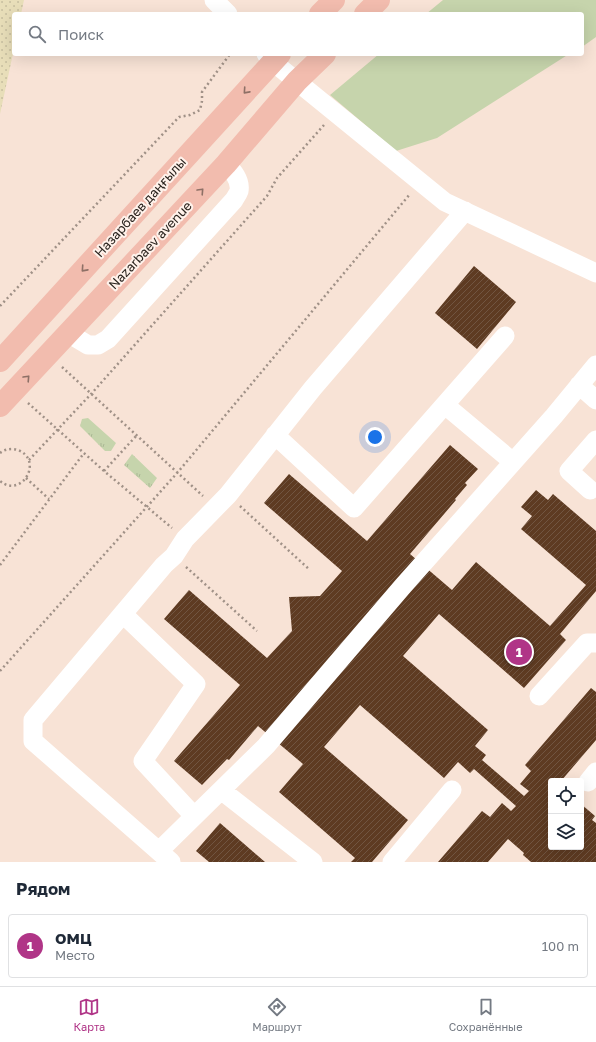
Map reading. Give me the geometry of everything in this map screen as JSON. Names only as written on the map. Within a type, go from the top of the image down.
[{"type":"main road","points":[[322,12],[334,0]]},
{"type":"main road","points":[[367,12],[379,0]]},
{"type":"main road","points":[[297,81],[323,56]]},
{"type":"main road","name":"Назарбаев даңғылы","points":[[0,361],[273,57]]},
{"type":"main road","name":"Nazarbaev avenue","points":[[0,406],[226,164],[297,81]]},
{"type":"street","points":[[214,0],[226,12]]},
{"type":"street","points":[[273,57],[297,81],[445,202],[596,273]]},
{"type":"street","points":[[68,333],[88,345],[98,344],[108,339],[234,200],[239,191],[238,181],[234,172],[226,164]]},
{"type":"street","points":[[465,211],[313,388],[222,501],[185,538],[174,556],[164,565],[33,720],[33,741],[165,857],[194,816],[266,746],[403,586],[554,416],[596,365]]},
{"type":"street","points":[[275,435],[354,508],[505,336]]},
{"type":"street","points":[[579,385],[596,400]]},
{"type":"street","points":[[445,405],[513,462]]},
{"type":"street","points":[[590,490],[569,471],[596,440]]},
{"type":"street","points":[[122,614],[196,684],[143,761],[194,816]]},
{"type":"street","points":[[539,696],[587,643],[596,644]]},
{"type":"street","points":[[221,790],[313,862]]},
{"type":"street","points":[[392,862],[452,790]]},
{"type":"path","points":[[0,306],[179,116],[190,115],[200,110],[202,92],[229,56]]},
{"type":"path","points":[[29,460],[92,394],[267,196],[277,178],[336,112]]},
{"type":"path","points":[[0,671],[178,472],[420,181]]},
{"type":"path","points":[[61,366],[178,472],[222,501],[310,570]]},
{"type":"path","points":[[23,398],[104,471],[185,538]]},
{"type":"path","points":[[104,471],[137,435]]},
{"type":"path","points":[[0,453],[8,449],[20,451],[29,460],[30,467],[29,473],[21,483],[9,485],[0,480]]},
{"type":"path","points":[[0,565],[84,453]]},
{"type":"path","points":[[26,478],[49,499]]},
{"type":"path","points":[[174,556],[256,631]]},
{"type":"green space","points":[[443,0],[596,0],[596,37],[584,46],[584,12],[428,12]]},
{"type":"green space","points":[[377,56],[566,56],[437,138],[396,151],[330,95]]},
{"type":"green space","points":[[88,418],[116,443],[111,451],[105,451],[80,426],[82,419]]},
{"type":"green space","points":[[132,454],[157,478],[150,488],[124,465]]},
{"type":"sand","points":[[0,0],[24,0],[21,12],[12,12],[12,56],[0,114]]},
{"type":"building","points":[[474,266],[516,302],[477,349],[435,313]]},
{"type":"building","points":[[450,445],[478,469],[465,483],[467,485],[455,499],[456,500],[410,554],[452,590],[476,562],[550,626],[586,585],[521,529],[532,516],[521,507],[536,490],[548,500],[553,494],[596,531],[596,591],[560,634],[566,640],[524,688],[439,614],[403,656],[488,730],[475,746],[486,755],[482,760],[524,796],[529,791],[520,784],[531,771],[525,765],[591,688],[596,692],[596,740],[564,778],[548,778],[548,850],[584,850],[584,807],[595,816],[592,820],[596,823],[596,862],[531,862],[523,855],[524,853],[508,839],[488,862],[438,862],[482,811],[490,817],[502,803],[511,811],[516,806],[474,769],[470,773],[458,762],[444,778],[360,705],[324,747],[408,820],[372,862],[351,862],[355,858],[279,792],[303,764],[258,726],[229,760],[227,759],[202,785],[174,761],[240,685],[164,619],[189,590],[267,658],[292,631],[289,597],[320,596],[342,571],[264,503],[289,474],[367,541]]},
{"type":"building","points":[[220,823],[265,862],[209,862],[196,851]]},
{"type":"place","name":"ОМЦ","points":[[519,652]]}]
